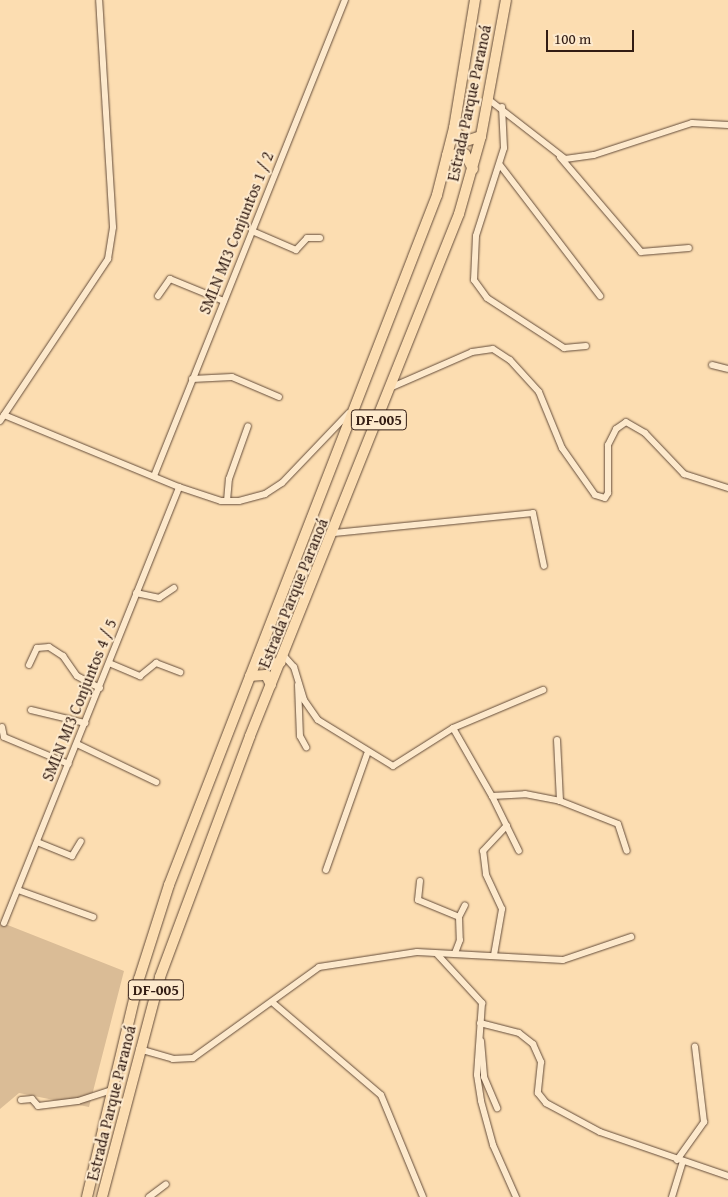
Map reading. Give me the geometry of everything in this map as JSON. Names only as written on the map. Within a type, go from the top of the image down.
[{"type":"main road","name":"Estrada Parque Paranoá","points":[[87,1197],[112,1090],[156,923],[250,676],[416,255],[454,128],[475,0]]},
{"type":"main road","name":"Estrada Parque Paranoá","points":[[102,1197],[113,1159],[138,1049],[185,907],[271,686],[392,386],[473,169],[481,136],[506,0]]},
{"type":"main road","points":[[454,128],[463,142],[481,136]]},
{"type":"main road","points":[[447,155],[465,154],[473,169]]},
{"type":"main road","points":[[260,653],[269,665],[282,659]]},
{"type":"main road","points":[[250,676],[266,675],[271,686]]},
{"type":"main road","points":[[98,1152],[104,1163],[113,1159]]},
{"type":"street","points":[[99,0],[113,227],[102,274],[2,418],[179,487],[227,501],[270,492],[333,432],[360,401]]},
{"type":"street","name":"SMLN MI3 Conjuntos 1 / 2","points":[[154,476],[345,0]]},
{"type":"street","points":[[488,99],[502,107],[559,156],[641,252],[690,248]]},
{"type":"street","points":[[502,107],[504,138],[500,165],[476,236],[472,272],[477,287],[564,348],[586,346]]},
{"type":"street","points":[[559,156],[570,159],[594,155],[692,123],[728,125]]},
{"type":"street","points":[[500,165],[600,296]]},
{"type":"street","points":[[252,231],[296,250],[307,238],[320,238]]},
{"type":"street","points":[[158,296],[170,279],[224,301]]},
{"type":"street","points":[[392,386],[472,352],[493,349],[510,360],[539,392],[562,448],[595,495],[604,498],[608,493],[608,445],[616,429],[626,422],[645,433],[684,474],[728,488]]},
{"type":"street","points":[[712,365],[728,369]]},
{"type":"street","points":[[192,379],[232,377],[279,397]]},
{"type":"street","points":[[227,501],[228,479],[248,426]]},
{"type":"street","points":[[333,432],[344,440]]},
{"type":"street","name":"SMLN MI3 Conjuntos 4 / 5","points":[[4,923],[100,688],[179,487]]},
{"type":"street","points":[[334,533],[533,513],[544,566]]},
{"type":"street","points":[[136,593],[159,598],[174,588]]},
{"type":"street","points":[[29,665],[37,648],[49,648],[63,656],[77,676],[100,688]]},
{"type":"street","points":[[282,659],[299,682],[318,720],[367,754],[397,766],[453,728],[543,690]]},
{"type":"street","points":[[109,663],[140,676],[156,663],[180,672]]},
{"type":"street","points":[[299,682],[300,736],[306,747]]},
{"type":"street","points":[[31,710],[85,723]]},
{"type":"street","points":[[2,727],[4,737],[69,764]]},
{"type":"street","points":[[453,728],[492,796],[518,851]]},
{"type":"street","points":[[557,740],[560,801]]},
{"type":"street","points":[[77,744],[156,782]]},
{"type":"street","points":[[326,870],[367,754]]},
{"type":"street","points":[[492,796],[525,794],[560,801],[618,824],[627,851]]},
{"type":"street","points":[[494,955],[502,909],[486,874],[483,851],[507,825]]},
{"type":"street","points":[[37,842],[72,856],[81,841]]},
{"type":"street","points":[[420,881],[418,900],[459,917]]},
{"type":"street","points":[[18,890],[93,917]]},
{"type":"street","points":[[454,953],[460,940],[459,917],[464,905]]},
{"type":"street","points":[[138,1049],[173,1059],[193,1058],[319,967],[389,954],[454,953],[563,960],[631,937]]},
{"type":"street","points":[[437,954],[481,1000],[477,1075],[481,1101],[493,1145],[516,1197]]},
{"type":"street","points":[[272,1002],[381,1095],[423,1197]]},
{"type":"street","points":[[480,1023],[519,1033],[533,1044],[541,1062],[538,1093],[546,1103],[600,1132],[728,1176]]},
{"type":"street","points":[[480,1035],[484,1077],[497,1108]]},
{"type":"street","points":[[672,1197],[680,1161],[704,1122],[695,1046]]},
{"type":"street","points":[[21,1100],[32,1099],[38,1106],[78,1101],[112,1090]]},
{"type":"street","points":[[149,1197],[166,1184]]},
{"type":"shaded area","points":[[0,922],[124,971],[89,1107],[19,1093],[0,1109]]}]
